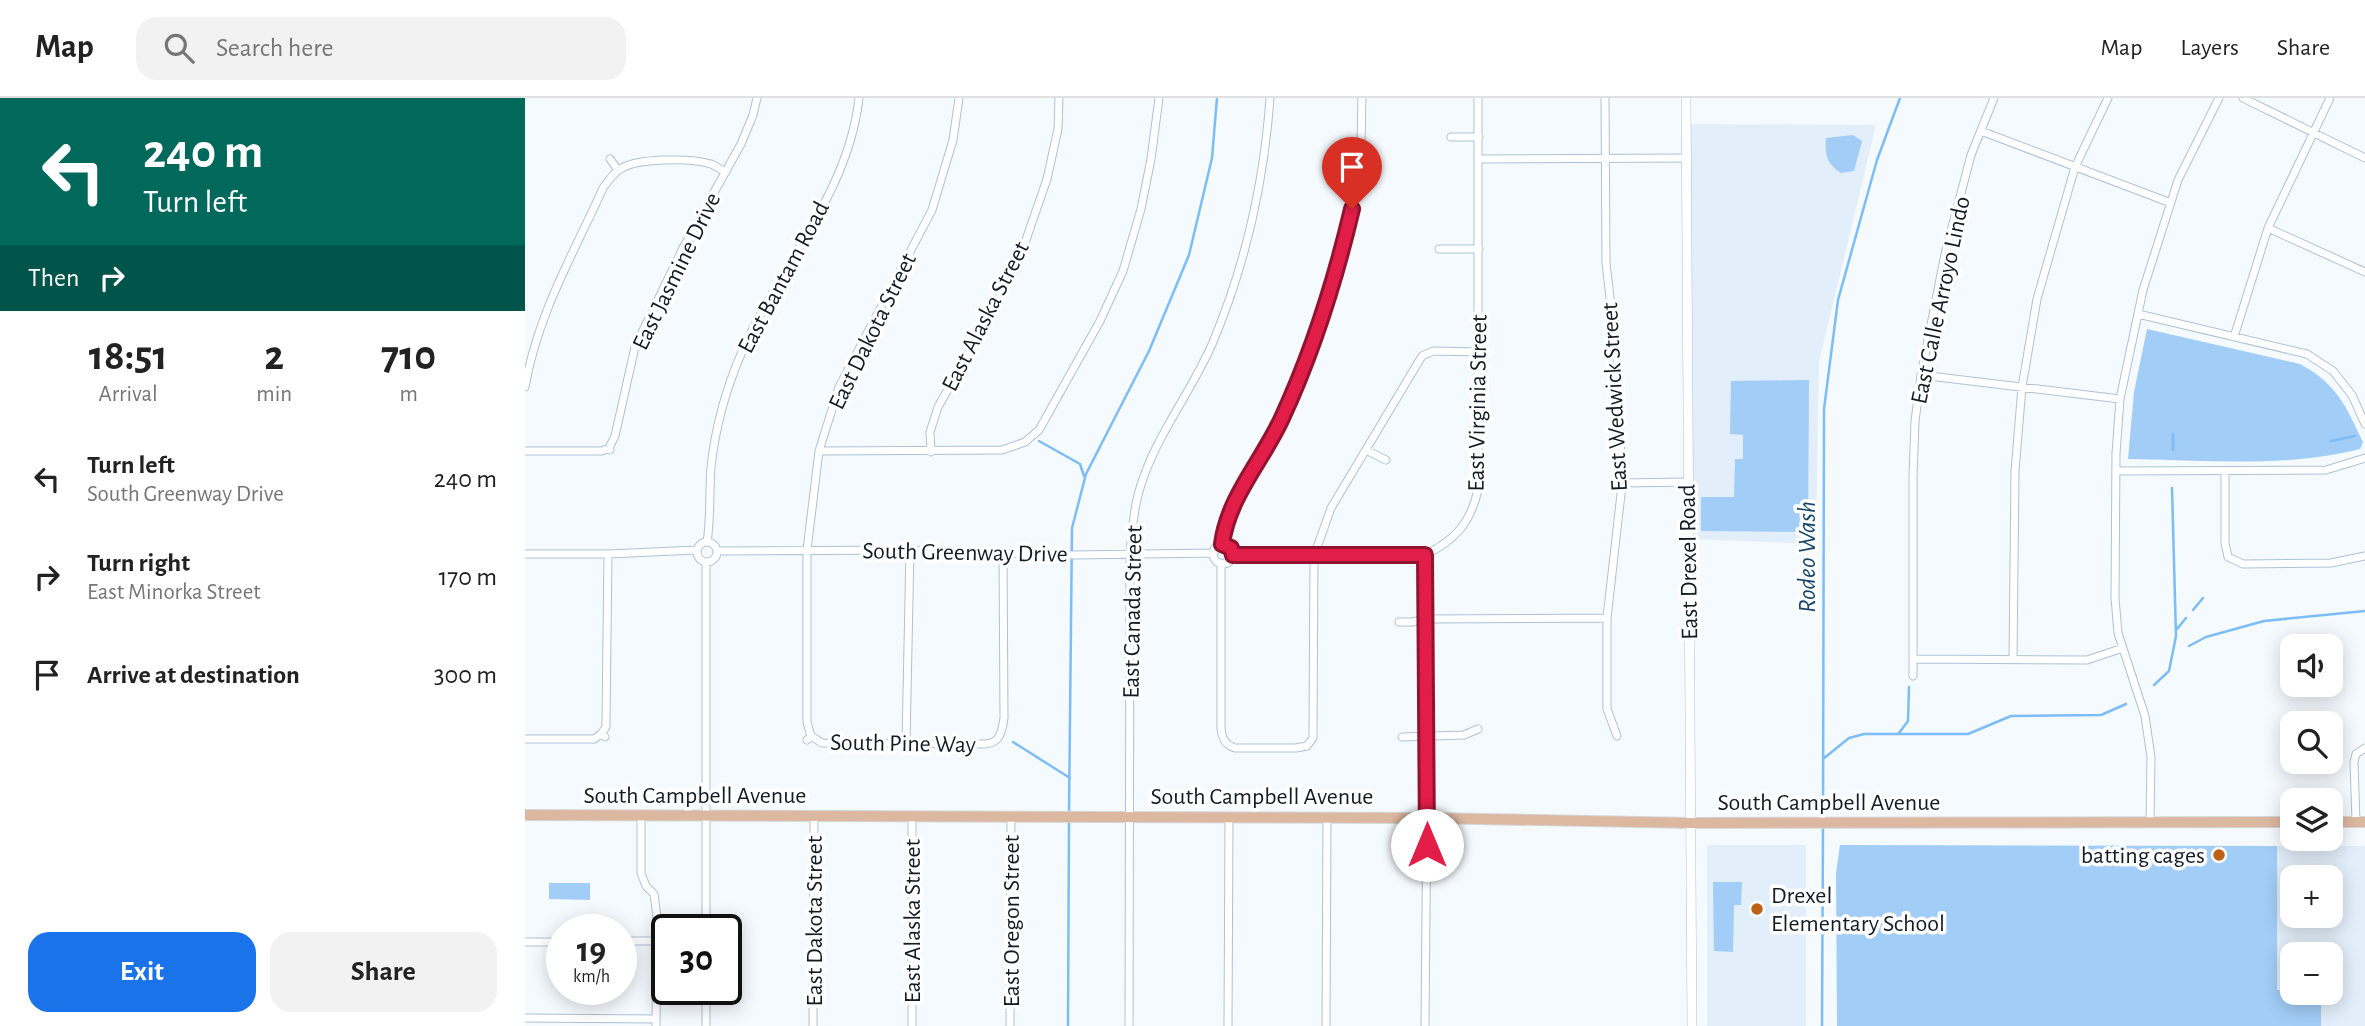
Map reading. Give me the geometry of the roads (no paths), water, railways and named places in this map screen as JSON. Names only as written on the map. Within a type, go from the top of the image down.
[{"type":"main road","name":"South Campbell Avenue","points":[[525,815],[1327,817],[1691,823],[2280,822]]},
{"type":"main road","points":[[2343,822],[2361,822]]},
{"type":"street","name":"East Jasmine Drive","points":[[525,451],[610,449],[635,347],[683,247],[726,172],[749,125],[757,98]]},
{"type":"street","name":"East Bantam Road","points":[[706,542],[712,465],[724,403],[740,355],[844,164],[859,98]]},
{"type":"street","name":"East Dakota Street","points":[[809,738],[807,550],[820,451],[839,387],[932,210],[953,140],[959,98]]},
{"type":"street","name":"East Alaska Street","points":[[931,452],[930,432],[938,407],[1017,266],[1047,179],[1058,129],[1059,98]]},
{"type":"street","points":[[820,451],[1002,450],[1024,442],[1039,430],[1100,321],[1123,271],[1141,209],[1159,98]]},
{"type":"street","name":"East Canada Street","points":[[1129,1026],[1130,554],[1133,519],[1146,471],[1203,364],[1242,263],[1262,178],[1271,98]]},
{"type":"street","points":[[1222,544],[1237,498],[1281,420],[1311,351],[1329,296],[1357,188],[1362,98]]},
{"type":"street","name":"East Virginia Street","points":[[1425,555],[1451,539],[1467,523],[1475,506],[1478,490],[1478,98]]},
{"type":"street","name":"East Wedwick Street","points":[[1605,98],[1606,263],[1617,358],[1621,483],[1607,618],[1607,709],[1617,736]]},
{"type":"street","name":"East Drexel Road","points":[[1686,98],[1692,1026]]},
{"type":"street","name":"East Calle Arroyo Lindo","points":[[1913,676],[1914,463],[1921,375],[1945,254],[1971,155],[1994,98]]},
{"type":"street","points":[[2013,659],[2015,471],[2022,387],[2037,299],[2075,167],[2108,98]]},
{"type":"street","points":[[2150,822],[2151,757],[2145,716],[2118,633],[2115,598],[2116,471],[2120,399],[2143,290],[2178,180],[2219,98]]},
{"type":"street","points":[[2243,98],[2365,158]]},
{"type":"street","points":[[2234,337],[2268,228],[2330,98]]},
{"type":"street","points":[[1981,131],[2171,203]]},
{"type":"street","points":[[1451,137],[1479,137]]},
{"type":"street","points":[[1479,159],[1686,158]]},
{"type":"street","points":[[610,159],[618,170]]},
{"type":"street","points":[[525,387],[543,320],[557,282],[603,188],[618,170],[642,161],[695,161],[710,164],[726,172]]},
{"type":"street","points":[[2268,228],[2365,272]]},
{"type":"street","points":[[1439,250],[1479,249]]},
{"type":"street","points":[[2138,314],[2307,354],[2333,371],[2352,394],[2365,424]]},
{"type":"street","points":[[1221,563],[1223,740],[1228,746],[1235,748],[1307,746],[1313,738],[1314,556],[1331,508],[1421,354],[1433,351],[1479,352]]},
{"type":"street","points":[[1921,375],[2120,399]]},
{"type":"street","points":[[1366,450],[1386,460]]},
{"type":"street","points":[[2116,471],[2326,470],[2365,458]]},
{"type":"street","points":[[2225,472],[2226,559],[2243,564],[2331,563],[2365,556]]},
{"type":"street","points":[[1621,483],[1687,482]]},
{"type":"street","points":[[706,542],[715,546],[717,551],[714,559],[706,562],[698,556],[697,550],[706,542]]},
{"type":"street","points":[[1222,544],[1231,548],[1233,555],[1228,562],[1221,563],[1213,553],[1216,546],[1222,544]]},
{"type":"street","points":[[525,554],[697,550]]},
{"type":"street","points":[[906,743],[909,550]]},
{"type":"street","name":"South Greenway Drive","points":[[717,551],[1213,553]]},
{"type":"street","points":[[525,739],[594,739],[603,735],[606,727],[608,554]]},
{"type":"street","name":"South Pine Way","points":[[809,738],[822,743],[985,744],[1000,740],[1004,718],[1003,554]]},
{"type":"street","points":[[1233,555],[1425,555],[1425,1026]]},
{"type":"street","points":[[706,562],[706,914]]},
{"type":"street","points":[[1399,622],[1426,619],[1607,618]]},
{"type":"street","points":[[1913,659],[2087,660],[2123,648]]},
{"type":"street","points":[[1402,737],[1464,735],[1478,729]]},
{"type":"street","points":[[2361,822],[2354,762],[2356,754],[2365,748]]},
{"type":"street","points":[[641,816],[641,873],[646,886],[654,894],[657,914]]},
{"type":"street","name":"East Dakota Street","points":[[813,1026],[814,816]]},
{"type":"street","name":"East Alaska Street","points":[[912,816],[912,1026]]},
{"type":"street","name":"East Oregon Street","points":[[1010,1026],[1011,816]]},
{"type":"street","points":[[1228,1026],[1229,817]]},
{"type":"street","points":[[1326,1026],[1327,817]]},
{"type":"street","points":[[525,942],[546,942]]},
{"type":"street","points":[[525,1018],[656,1023],[656,1005]]},
{"type":"street","points":[[706,1005],[706,1026]]},
{"type":"waterway","points":[[1069,813],[1072,528],[1086,474],[1149,351],[1189,255],[1212,158],[1217,98]]},
{"type":"waterway","name":"Rodeo Wash","points":[[1823,819],[1824,409],[1838,300],[1877,160],[1900,98]]},
{"type":"waterway","points":[[2173,434],[2173,450]]},
{"type":"waterway","points":[[2331,441],[2355,436]]},
{"type":"waterway","points":[[1039,441],[1080,464],[1084,476]]},
{"type":"waterway","points":[[2154,685],[2169,671],[2176,636],[2172,488]]},
{"type":"waterway","points":[[2193,610],[2203,598]]},
{"type":"waterway","points":[[2189,646],[2206,637],[2264,621],[2365,611]]},
{"type":"waterway","points":[[2177,629],[2186,618]]},
{"type":"waterway","points":[[1899,733],[1908,721],[1909,687]]},
{"type":"waterway","points":[[1823,759],[1849,738],[1864,734],[1968,734],[2011,716],[2101,715],[2126,704]]},
{"type":"waterway","points":[[1013,742],[1070,778]]},
{"type":"waterway","points":[[1068,1026],[1069,819]]},
{"type":"waterway","name":"Rodeo Wash","points":[[1822,1026],[1823,826]]},
{"type":"place","name":"batting cages","points":[[2219,855]]},
{"type":"place","name":"Drexel Elementary School","points":[[1757,909]]}]
